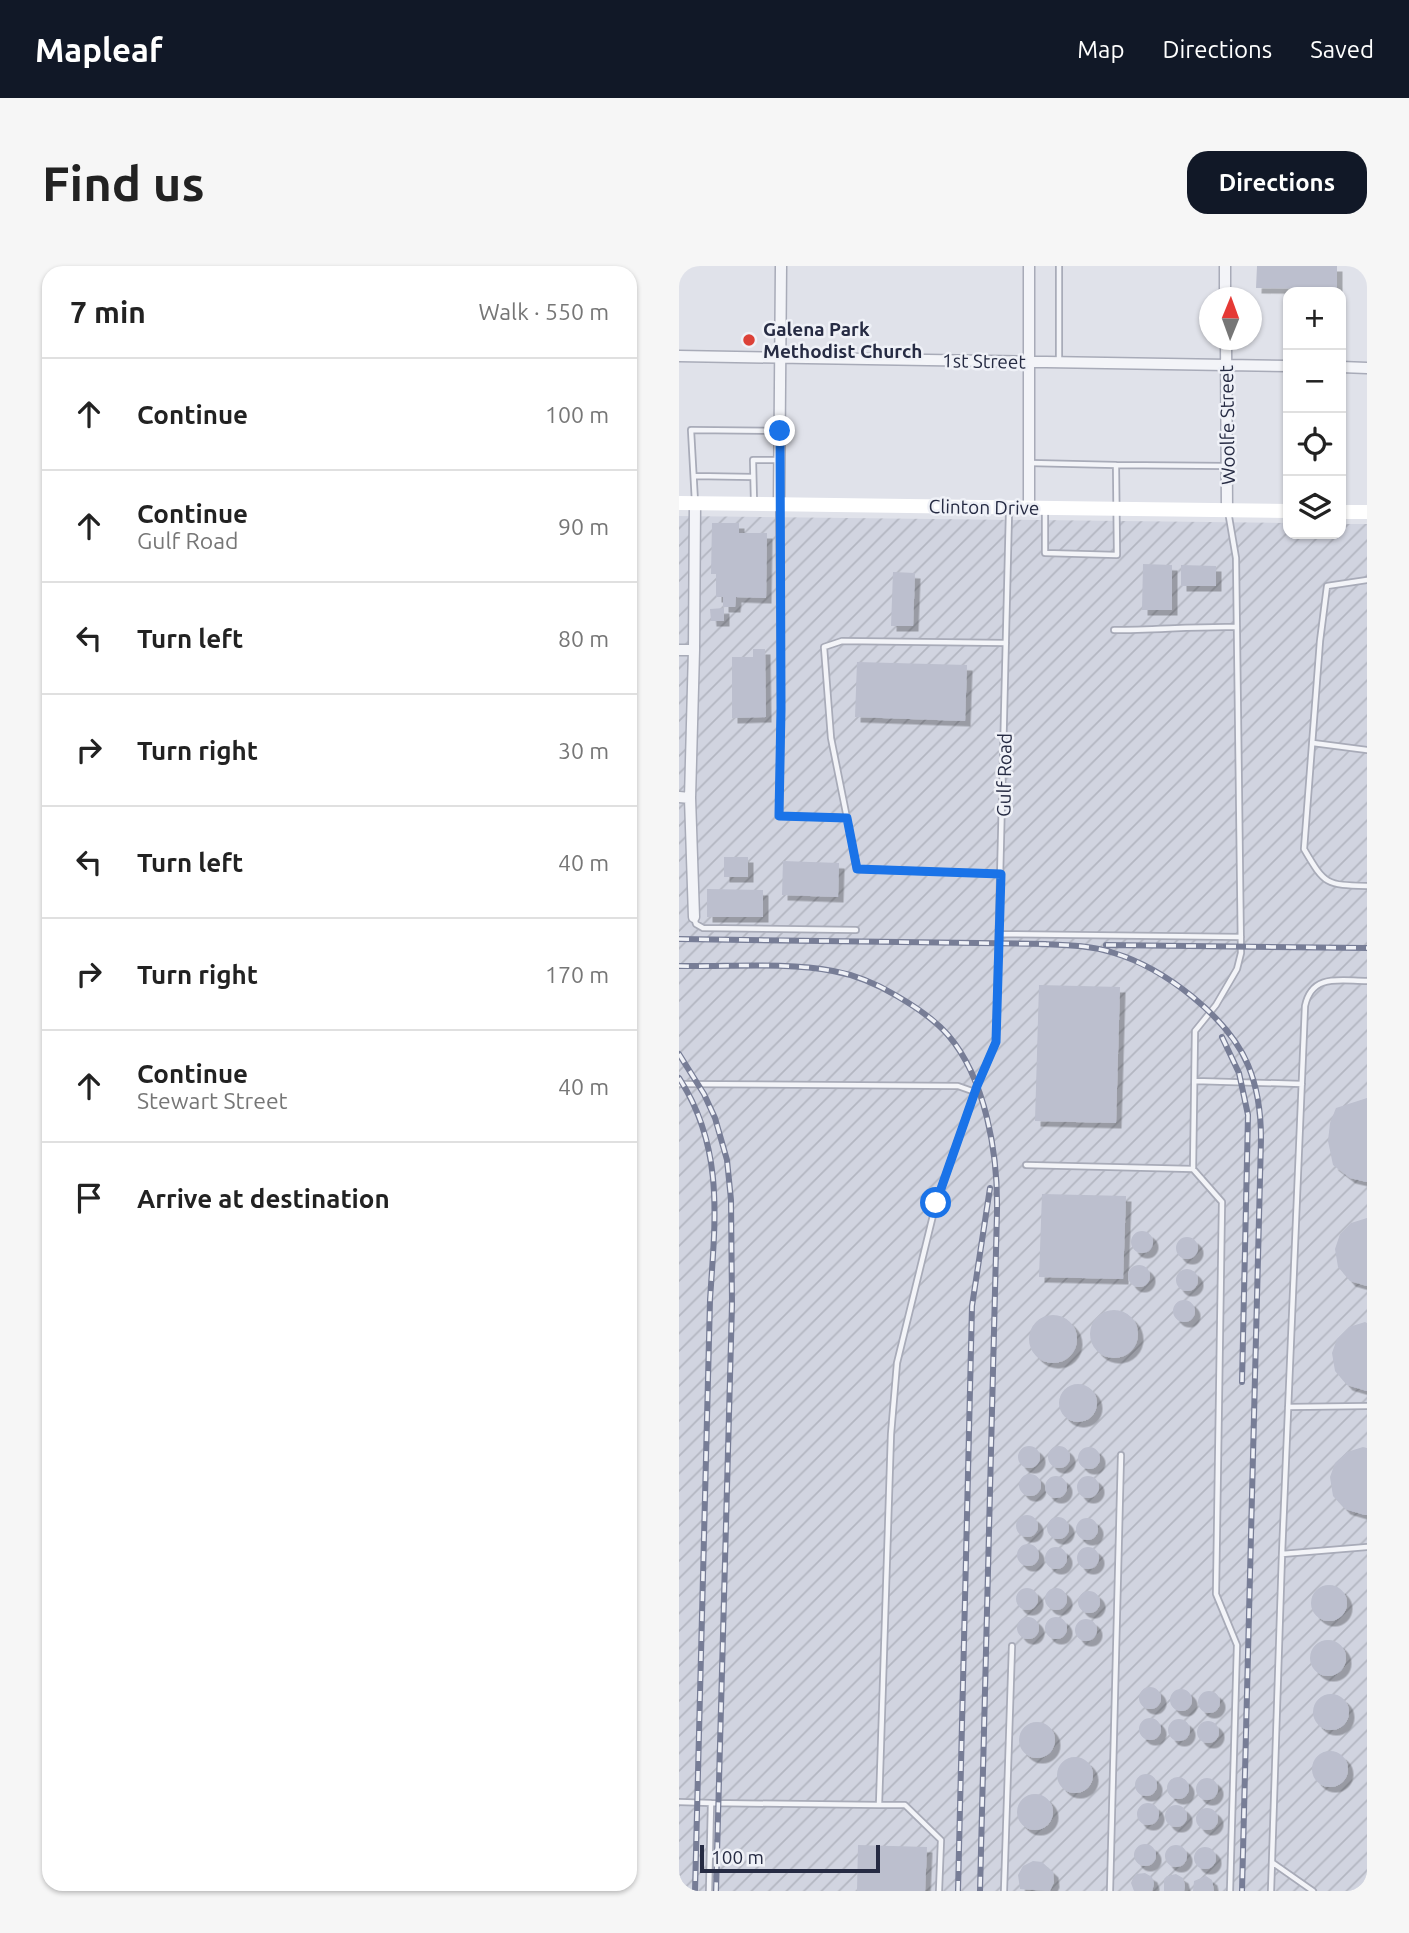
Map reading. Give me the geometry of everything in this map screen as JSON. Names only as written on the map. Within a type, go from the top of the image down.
[{"type":"main road","name":"Clinton Drive","points":[[679,503],[1283,511]]},
{"type":"main road","points":[[1346,512],[1367,512]]},
{"type":"street","points":[[779,504],[781,266]]},
{"type":"street","points":[[1029,266],[1029,508]]},
{"type":"street","points":[[1225,266],[1226,287]]},
{"type":"street","name":"Woolfe Street","points":[[1226,350],[1227,510]]},
{"type":"street","name":"1st Street","points":[[679,356],[1283,366]]},
{"type":"street","points":[[1346,367],[1367,368]]},
{"type":"street","points":[[694,917],[684,798],[694,650],[695,503]]},
{"type":"street","points":[[679,650],[694,650]]},
{"type":"lane","points":[[1059,266],[1059,363]]},
{"type":"lane","points":[[695,503],[691,430],[780,431]]},
{"type":"lane","points":[[754,504],[753,460],[779,460]]},
{"type":"lane","points":[[1029,463],[1227,466]]},
{"type":"lane","points":[[1045,508],[1045,553],[1117,555],[1116,465]]},
{"type":"lane","points":[[694,476],[753,477]]},
{"type":"lane","points":[[779,504],[779,816],[847,818]]},
{"type":"lane","name":"Gulf Road","points":[[975,1092],[996,1042],[1009,507]]},
{"type":"lane","points":[[1227,510],[1236,558],[1241,937],[1237,969],[1216,1005],[1195,1031],[1192,1169],[1222,1202],[1216,1594],[1237,1645],[1230,1891]]},
{"type":"lane","points":[[1367,580],[1327,586],[1320,641],[1304,849],[1319,875],[1334,885],[1367,886]]},
{"type":"lane","points":[[1114,630],[1170,630],[1180,626],[1237,627]]},
{"type":"lane","points":[[1001,874],[857,869],[831,738],[824,647],[842,641],[1006,643]]},
{"type":"lane","points":[[1313,743],[1367,750]]},
{"type":"lane","points":[[694,917],[696,924],[703,928],[856,930]]},
{"type":"lane","points":[[1000,934],[1241,937]]},
{"type":"lane","points":[[1271,1891],[1305,1006],[1312,988],[1320,983],[1367,981]]},
{"type":"lane","points":[[1195,1081],[1302,1084]]},
{"type":"lane","points":[[679,1084],[958,1086],[975,1092],[936,1203],[897,1363],[891,1434],[880,1805]]},
{"type":"lane","points":[[1026,1166],[1192,1169]]},
{"type":"lane","points":[[1288,1407],[1367,1406]]},
{"type":"lane","points":[[1110,1891],[1121,1455]]},
{"type":"lane","points":[[1282,1554],[1367,1548]]},
{"type":"lane","points":[[1004,1891],[1011,1646]]},
{"type":"lane","points":[[679,1802],[905,1805],[941,1840],[939,1891]]},
{"type":"lane","points":[[709,1891],[711,1802]]},
{"type":"lane","points":[[1272,1862],[1313,1891]]},
{"type":"shaded area","points":[[679,516],[1283,523],[1283,539],[1346,539],[1346,524],[1367,524],[1367,1891],[679,1891]]},
{"type":"building","points":[[1257,266],[1337,266],[1337,287],[1256,287]]},
{"type":"building","points":[[712,523],[739,523],[739,533],[767,533],[766,598],[736,597],[735,607],[723,607],[723,597],[716,597],[716,574],[711,574]]},
{"type":"building","points":[[1143,564],[1172,565],[1172,610],[1142,610]]},
{"type":"building","points":[[1181,565],[1216,566],[1216,586],[1181,586]]},
{"type":"building","points":[[893,572],[915,573],[913,626],[891,626]]},
{"type":"building","points":[[724,608],[724,621],[711,621],[710,609]]},
{"type":"building","points":[[753,649],[765,649],[766,717],[732,718],[732,657],[753,657]]},
{"type":"building","points":[[857,662],[967,665],[965,721],[855,717]]},
{"type":"building","points":[[724,857],[748,857],[748,877],[724,877]]},
{"type":"building","points":[[783,861],[839,863],[838,897],[782,895]]},
{"type":"building","points":[[707,889],[763,890],[763,917],[707,917]]},
{"type":"building","points":[[1039,985],[1120,987],[1116,1123],[1035,1121]]},
{"type":"building","points":[[1367,1098],[1367,1182],[1350,1178],[1333,1165],[1328,1141],[1330,1123],[1336,1108]]},
{"type":"building","points":[[1042,1194],[1126,1196],[1123,1279],[1039,1277]]},
{"type":"building","points":[[1367,1218],[1367,1286],[1350,1281],[1338,1267],[1335,1249],[1340,1234],[1351,1223]]},
{"type":"building","points":[[1142,1231],[1150,1234],[1153,1242],[1150,1250],[1142,1253],[1134,1250],[1131,1242],[1134,1234]]},
{"type":"building","points":[[1187,1237],[1195,1240],[1198,1248],[1195,1256],[1187,1259],[1179,1256],[1176,1248],[1179,1240]]},
{"type":"building","points":[[1139,1265],[1147,1268],[1150,1276],[1147,1284],[1139,1287],[1131,1284],[1128,1276],[1131,1268]]},
{"type":"building","points":[[1187,1269],[1195,1272],[1198,1280],[1195,1288],[1187,1291],[1179,1288],[1176,1280],[1179,1272]]},
{"type":"building","points":[[1184,1300],[1192,1303],[1195,1311],[1192,1319],[1184,1322],[1176,1319],[1173,1311],[1176,1303]]},
{"type":"building","points":[[1114,1310],[1131,1317],[1138,1334],[1131,1351],[1114,1358],[1097,1351],[1090,1334],[1097,1317]]},
{"type":"building","points":[[1053,1315],[1070,1322],[1077,1339],[1070,1356],[1053,1363],[1036,1356],[1029,1339],[1036,1322]]},
{"type":"building","points":[[1365,1322],[1367,1391],[1347,1385],[1335,1371],[1332,1353],[1337,1339],[1349,1327]]},
{"type":"building","points":[[1078,1384],[1092,1389],[1097,1403],[1092,1417],[1078,1422],[1064,1417],[1059,1403],[1064,1389]]},
{"type":"building","points":[[1029,1446],[1037,1449],[1040,1457],[1037,1465],[1029,1468],[1021,1465],[1018,1457],[1021,1449]]},
{"type":"building","points":[[1059,1446],[1067,1449],[1070,1457],[1067,1465],[1059,1468],[1051,1465],[1048,1457],[1051,1449]]},
{"type":"building","points":[[1089,1447],[1097,1450],[1100,1458],[1097,1466],[1089,1469],[1081,1466],[1078,1458],[1081,1450]]},
{"type":"building","points":[[1367,1448],[1367,1515],[1345,1509],[1333,1496],[1330,1477],[1335,1463],[1347,1452]]},
{"type":"building","points":[[1030,1474],[1038,1477],[1041,1485],[1038,1493],[1030,1496],[1022,1493],[1019,1485],[1022,1477]]},
{"type":"building","points":[[1056,1476],[1064,1479],[1067,1487],[1064,1495],[1056,1498],[1048,1495],[1045,1487],[1048,1479]]},
{"type":"building","points":[[1088,1476],[1096,1479],[1099,1487],[1096,1495],[1088,1498],[1080,1495],[1077,1487],[1080,1479]]},
{"type":"building","points":[[1027,1515],[1035,1518],[1038,1526],[1035,1534],[1027,1537],[1019,1534],[1016,1526],[1019,1518]]},
{"type":"building","points":[[1058,1517],[1066,1520],[1069,1528],[1066,1536],[1058,1539],[1050,1536],[1047,1528],[1050,1520]]},
{"type":"building","points":[[1087,1518],[1095,1521],[1098,1529],[1095,1537],[1087,1540],[1079,1537],[1076,1529],[1079,1521]]},
{"type":"building","points":[[1028,1544],[1036,1547],[1039,1555],[1036,1563],[1028,1566],[1020,1563],[1017,1555],[1020,1547]]},
{"type":"building","points":[[1056,1547],[1064,1550],[1067,1558],[1064,1566],[1056,1569],[1048,1566],[1045,1558],[1048,1550]]},
{"type":"building","points":[[1088,1547],[1096,1550],[1099,1558],[1096,1566],[1088,1569],[1080,1566],[1077,1558],[1080,1550]]},
{"type":"building","points":[[1329,1585],[1342,1590],[1347,1603],[1342,1616],[1329,1621],[1316,1616],[1311,1603],[1316,1590]]},
{"type":"building","points":[[1027,1588],[1035,1591],[1038,1599],[1035,1607],[1027,1610],[1019,1607],[1016,1599],[1019,1591]]},
{"type":"building","points":[[1056,1588],[1064,1591],[1067,1599],[1064,1607],[1056,1610],[1048,1607],[1045,1599],[1048,1591]]},
{"type":"building","points":[[1089,1591],[1097,1594],[1100,1602],[1097,1610],[1089,1613],[1081,1610],[1078,1602],[1081,1594]]},
{"type":"building","points":[[1028,1617],[1036,1620],[1039,1628],[1036,1636],[1028,1639],[1020,1636],[1017,1628],[1020,1620]]},
{"type":"building","points":[[1056,1617],[1064,1620],[1067,1628],[1064,1636],[1056,1639],[1048,1636],[1045,1628],[1048,1620]]},
{"type":"building","points":[[1086,1619],[1094,1622],[1097,1630],[1094,1638],[1086,1641],[1078,1638],[1075,1630],[1078,1622]]},
{"type":"building","points":[[1328,1640],[1341,1645],[1346,1658],[1341,1671],[1328,1676],[1315,1671],[1310,1658],[1315,1645]]},
{"type":"building","points":[[1150,1687],[1158,1690],[1161,1698],[1158,1706],[1150,1709],[1142,1706],[1139,1698],[1142,1690]]},
{"type":"building","points":[[1181,1689],[1189,1692],[1192,1700],[1189,1708],[1181,1711],[1173,1708],[1170,1700],[1173,1692]]},
{"type":"building","points":[[1209,1691],[1217,1694],[1220,1702],[1217,1710],[1209,1713],[1201,1710],[1198,1702],[1201,1694]]},
{"type":"building","points":[[1331,1694],[1344,1699],[1349,1712],[1344,1725],[1331,1730],[1318,1725],[1313,1712],[1318,1699]]},
{"type":"building","points":[[1150,1718],[1158,1721],[1161,1729],[1158,1737],[1150,1740],[1142,1737],[1139,1729],[1142,1721]]},
{"type":"building","points":[[1179,1719],[1187,1722],[1190,1730],[1187,1738],[1179,1741],[1171,1738],[1168,1730],[1171,1722]]},
{"type":"building","points":[[1208,1721],[1216,1724],[1219,1732],[1216,1740],[1208,1743],[1200,1740],[1197,1732],[1200,1724]]},
{"type":"building","points":[[1037,1722],[1050,1727],[1055,1740],[1050,1753],[1037,1758],[1024,1753],[1019,1740],[1024,1727]]},
{"type":"building","points":[[1330,1751],[1343,1756],[1348,1769],[1343,1782],[1330,1787],[1317,1782],[1312,1769],[1317,1756]]},
{"type":"building","points":[[1075,1757],[1088,1762],[1093,1775],[1088,1788],[1075,1793],[1062,1788],[1057,1775],[1062,1762]]},
{"type":"building","points":[[1146,1774],[1154,1777],[1157,1785],[1154,1793],[1146,1796],[1138,1793],[1135,1785],[1138,1777]]},
{"type":"building","points":[[1178,1777],[1186,1780],[1189,1788],[1186,1796],[1178,1799],[1170,1796],[1167,1788],[1170,1780]]},
{"type":"building","points":[[1207,1778],[1215,1781],[1218,1789],[1215,1797],[1207,1800],[1199,1797],[1196,1789],[1199,1781]]},
{"type":"building","points":[[1035,1794],[1048,1799],[1053,1812],[1048,1825],[1035,1830],[1022,1825],[1017,1812],[1022,1799]]},
{"type":"building","points":[[1148,1803],[1156,1806],[1159,1814],[1156,1822],[1148,1825],[1140,1822],[1137,1814],[1140,1806]]},
{"type":"building","points":[[1176,1805],[1184,1808],[1187,1816],[1184,1824],[1176,1827],[1168,1824],[1165,1816],[1168,1808]]},
{"type":"building","points":[[1207,1808],[1215,1811],[1218,1819],[1215,1827],[1207,1830],[1199,1827],[1196,1819],[1199,1811]]},
{"type":"building","points":[[1145,1844],[1153,1847],[1156,1855],[1153,1863],[1145,1866],[1137,1863],[1134,1855],[1137,1847]]},
{"type":"building","points":[[858,1845],[927,1847],[925,1891],[857,1891]]},
{"type":"building","points":[[1176,1845],[1184,1848],[1187,1856],[1184,1864],[1176,1867],[1168,1864],[1165,1856],[1168,1848]]},
{"type":"building","points":[[1205,1847],[1213,1850],[1216,1858],[1213,1866],[1205,1869],[1197,1866],[1194,1858],[1197,1850]]},
{"type":"building","points":[[1033,1861],[1042,1862],[1053,1872],[1054,1882],[1050,1891],[1020,1889],[1018,1875],[1023,1866]]},
{"type":"building","points":[[1145,1873],[1152,1877],[1152,1891],[1134,1891],[1131,1883],[1133,1878],[1136,1874]]},
{"type":"building","points":[[1176,1874],[1183,1878],[1184,1891],[1164,1891],[1164,1879]]},
{"type":"building","points":[[1206,1876],[1212,1880],[1214,1891],[1193,1891],[1194,1881]]},
{"type":"railway","points":[[679,939],[1046,944]]},
{"type":"railway","points":[[1039,944],[1105,950],[1133,960],[1173,982],[1210,1012],[1226,1029],[1248,1065],[1257,1092],[1261,1139],[1242,1891]]},
{"type":"railway","points":[[1106,945],[1367,948]]},
{"type":"railway","points":[[679,966],[815,968],[850,975],[874,984],[918,1009],[943,1029],[961,1053],[980,1095],[992,1142],[997,1189],[980,1891]]},
{"type":"railway","points":[[1222,1037],[1239,1073],[1248,1115],[1242,1382]]},
{"type":"railway","points":[[679,1054],[704,1094],[715,1118],[727,1160],[731,1200],[732,1304],[716,1891]]},
{"type":"railway","points":[[679,1078],[694,1105],[704,1132],[714,1186],[715,1214],[710,1300],[695,1891]]},
{"type":"railway","points":[[958,1891],[972,1306],[990,1188]]},
{"type":"place","name":"Galena Park Methodist Church","points":[[749,340]]},
{"type":"route","points":[[780,431],[779,816],[847,818],[857,869],[1001,874],[996,1042],[977,1086],[936,1203]]}]
